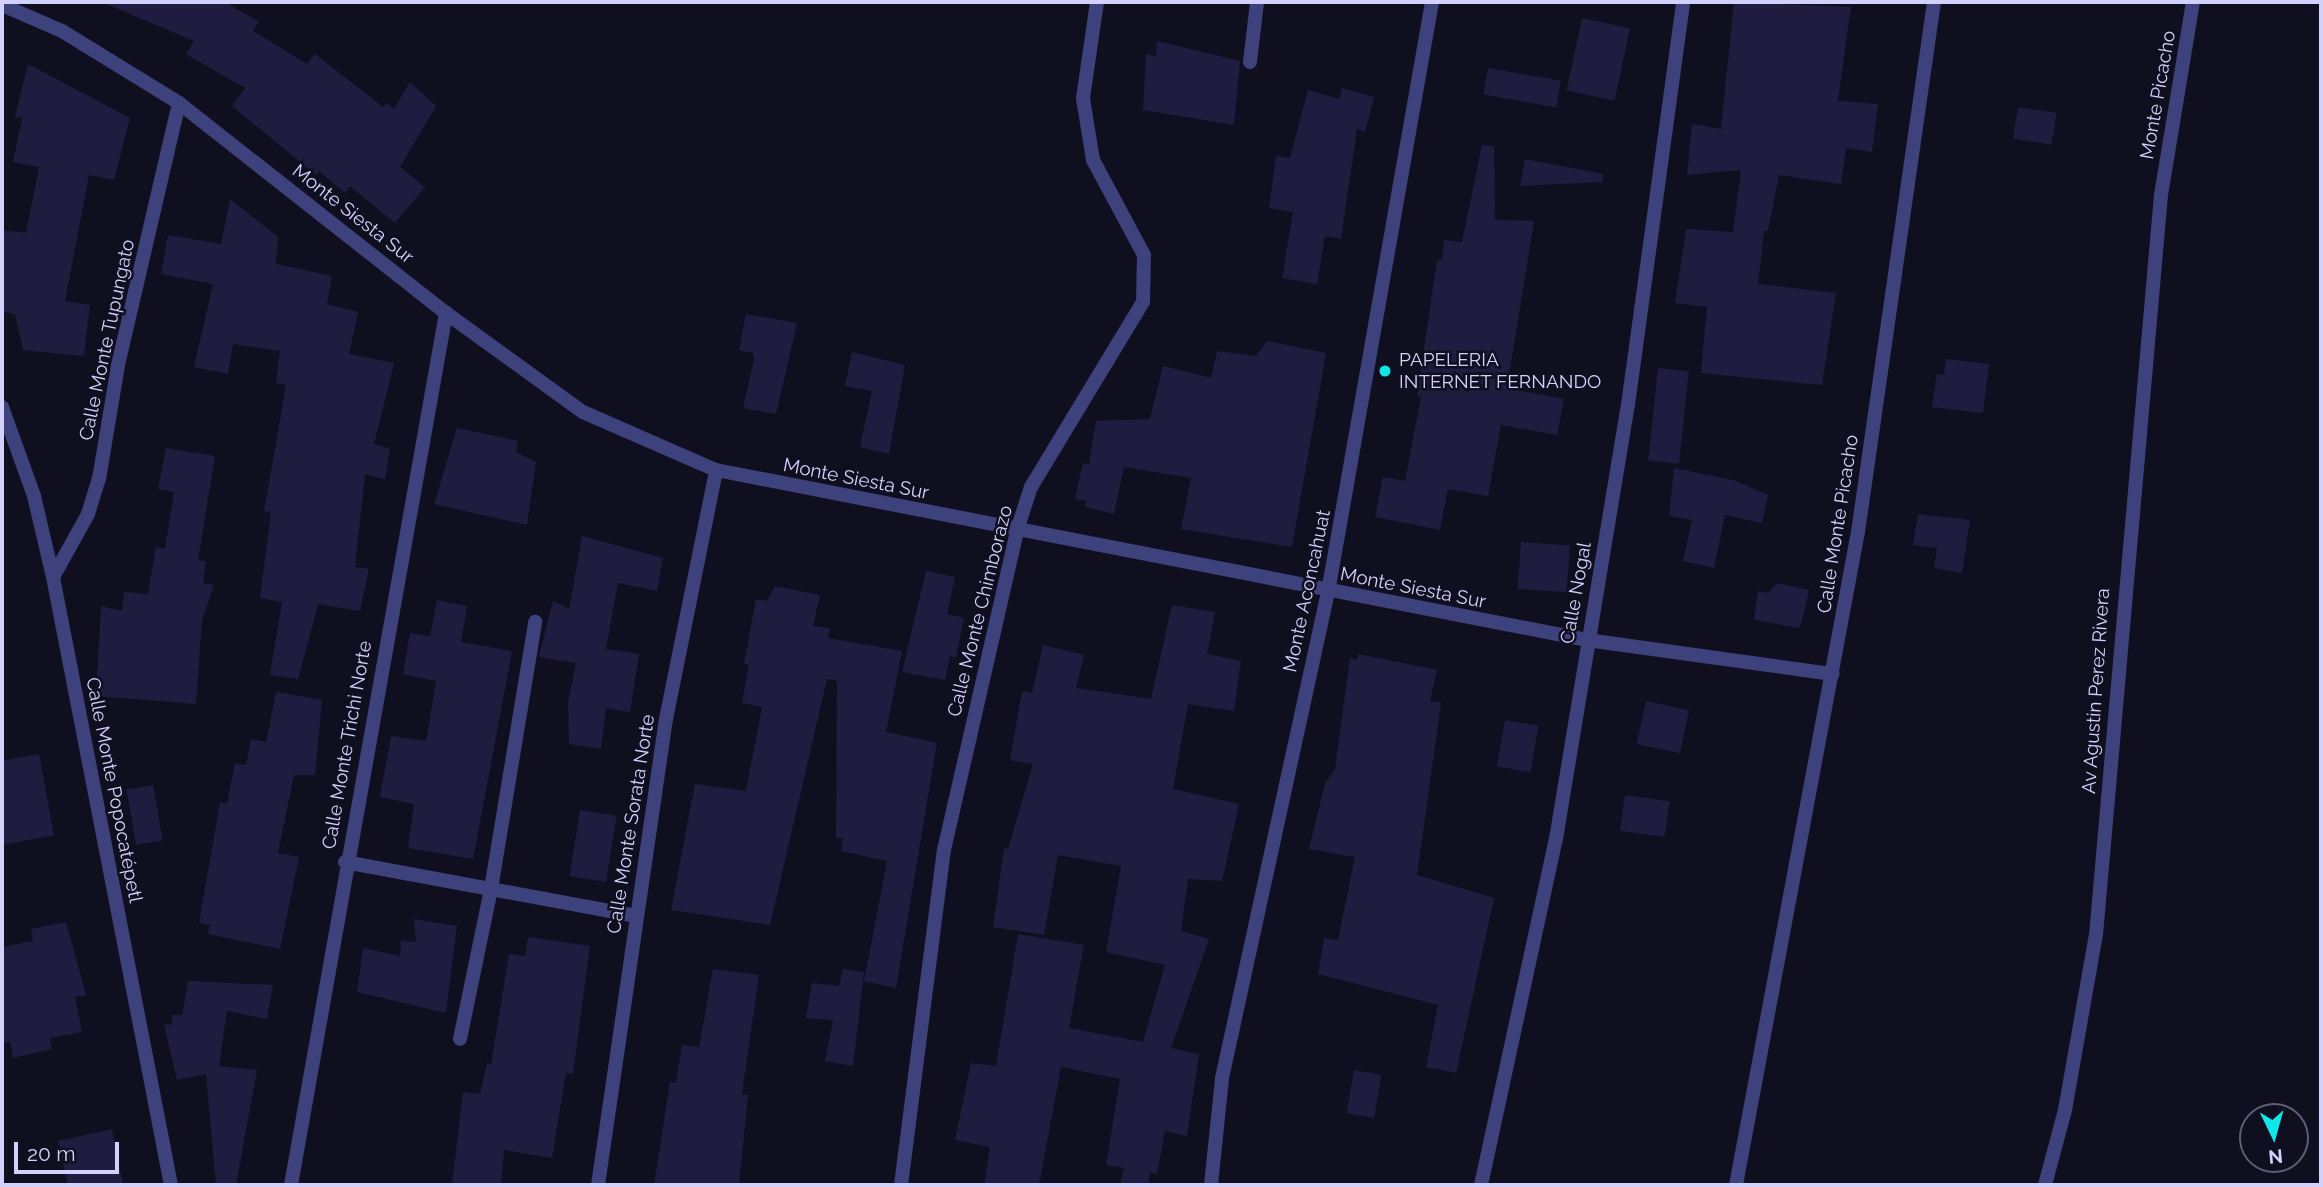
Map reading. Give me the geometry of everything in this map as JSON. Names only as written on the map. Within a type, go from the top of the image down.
[{"type":"street","name":"Calle Monte Chimborazo","points":[[901,1185],[944,850],[1017,530],[1031,487],[1143,302],[1144,255],[1093,160],[1083,98],[1097,2]]},
{"type":"street","points":[[1250,62],[1257,2]]},
{"type":"street","name":"Monte Aconcahuat","points":[[1211,1185],[1222,1078],[1328,592],[1389,268],[1432,2]]},
{"type":"street","name":"Calle Nogal","points":[[1481,1185],[1556,839],[1628,405],[1683,2]]},
{"type":"street","name":"Calle Monte Picacho","points":[[1736,1185],[1764,1050],[1833,674],[1934,2]]},
{"type":"street","name":"Monte Picacho","points":[[2161,195],[2193,2]]},
{"type":"street","name":"Monte Siesta Sur","points":[[2,5],[62,32],[179,103],[446,313],[583,412],[716,470],[1328,592],[1587,640],[1833,674]]},
{"type":"street","name":"Calle Monte Tupungato","points":[[52,577],[88,514],[99,479],[118,365],[179,103]]},
{"type":"street","name":"Av Agustin Perez Rivera","points":[[2045,1185],[2065,1110],[2096,935],[2161,195]]},
{"type":"street","name":"Calle Monte Trichi Norte","points":[[291,1185],[345,862],[446,313]]},
{"type":"street","name":"Calle Monte Popocatépetl","points":[[2,407],[34,496],[52,577],[172,1185]]},
{"type":"street","name":"Calle Monte Sorata Norte","points":[[597,1185],[666,719],[716,470]]},
{"type":"street","points":[[460,1039],[491,889],[535,622]]},
{"type":"street","points":[[345,862],[636,916]]},
{"type":"building","points":[[102,2],[225,2],[259,22],[253,31],[307,64],[315,54],[383,107],[386,103],[394,109],[410,82],[436,106],[400,167],[425,187],[395,223],[350,186],[345,193],[319,171],[316,175],[232,106],[245,88],[186,54],[194,41]]},
{"type":"building","points":[[1734,2],[1851,7],[1838,101],[1878,104],[1872,152],[1846,148],[1841,184],[1779,175],[1768,231],[1764,231],[1758,284],[1836,293],[1822,385],[1701,373],[1707,307],[1675,303],[1686,229],[1733,232],[1741,170],[1687,175],[1692,124],[1721,129]]},
{"type":"building","points":[[1582,18],[1630,28],[1615,101],[1567,90]]},
{"type":"building","points":[[1157,41],[1240,61],[1234,125],[1143,110],[1146,54],[1156,56]]},
{"type":"building","points":[[28,64],[130,118],[114,180],[89,175],[65,301],[90,305],[84,356],[23,350],[15,314],[2,311],[2,230],[26,233],[39,167],[13,162],[22,118],[15,117]]},
{"type":"building","points":[[1488,68],[1561,81],[1556,107],[1483,95]]},
{"type":"building","points":[[1342,88],[1374,97],[1365,132],[1357,129],[1341,239],[1325,236],[1317,284],[1282,278],[1293,212],[1269,208],[1276,156],[1290,158],[1308,90],[1339,99]]},
{"type":"building","points":[[2018,107],[2057,113],[2052,145],[2013,139]]},
{"type":"building","points":[[1482,145],[1494,146],[1495,220],[1534,221],[1507,388],[1564,399],[1557,435],[1501,425],[1488,496],[1448,489],[1440,530],[1375,517],[1383,477],[1405,481],[1421,397],[1417,396],[1437,260],[1442,260],[1444,240],[1462,242]]},
{"type":"building","points":[[1525,159],[1603,174],[1602,182],[1520,186]]},
{"type":"building","points":[[230,199],[278,237],[276,264],[332,276],[327,304],[358,312],[349,354],[394,363],[374,444],[390,449],[385,479],[365,474],[355,567],[369,569],[360,611],[318,604],[298,679],[270,675],[282,602],[260,598],[271,512],[264,511],[286,385],[276,383],[280,351],[233,344],[228,374],[194,367],[213,284],[161,274],[168,235],[221,244]]},
{"type":"building","points":[[746,314],[797,323],[776,414],[743,408],[754,360],[753,353],[739,350]]},
{"type":"building","points":[[1267,341],[1326,353],[1292,547],[1181,529],[1191,478],[1124,467],[1114,514],[1085,507],[1086,501],[1075,499],[1083,463],[1089,464],[1096,421],[1150,419],[1163,366],[1211,378],[1217,351],[1256,356]]},
{"type":"building","points":[[852,352],[905,365],[889,454],[860,447],[872,391],[845,386]]},
{"type":"building","points":[[1946,359],[1989,364],[1983,413],[1932,407],[1937,374],[1944,375]]},
{"type":"building","points":[[1658,368],[1689,371],[1679,464],[1648,460]]},
{"type":"building","points":[[457,428],[518,441],[516,452],[536,462],[527,525],[434,504]]},
{"type":"building","points":[[166,448],[215,456],[198,560],[206,562],[203,583],[214,585],[202,620],[196,704],[96,696],[101,606],[122,611],[124,592],[148,594],[156,547],[165,549],[174,492],[158,489]]},
{"type":"building","points":[[1674,468],[1733,480],[1768,495],[1762,523],[1725,515],[1714,568],[1683,561],[1692,520],[1669,516]]},
{"type":"building","points":[[1918,514],[1970,520],[1962,573],[1934,568],[1937,548],[1913,545]]},
{"type":"building","points":[[582,536],[663,558],[657,591],[618,583],[606,649],[639,654],[630,712],[606,708],[601,749],[569,744],[568,702],[576,663],[539,657],[553,601],[569,609]]},
{"type":"building","points":[[1521,542],[1570,545],[1567,592],[1518,589]]},
{"type":"building","points":[[926,571],[955,577],[947,614],[964,618],[956,658],[950,656],[945,680],[902,672]]},
{"type":"building","points":[[1777,583],[1809,590],[1800,628],[1754,620],[1758,591],[1768,593]]},
{"type":"building","points":[[775,586],[820,595],[813,626],[830,628],[828,638],[902,651],[886,732],[937,743],[896,988],[864,981],[887,861],[841,851],[843,838],[836,838],[837,681],[827,679],[770,925],[671,910],[695,784],[746,791],[762,707],[742,703],[749,665],[744,664],[756,599],[767,601]]},
{"type":"building","points":[[437,600],[467,606],[461,642],[512,651],[473,859],[408,848],[414,804],[380,797],[391,736],[426,741],[436,681],[403,674],[410,633],[430,636]]},
{"type":"building","points":[[1172,605],[1215,612],[1207,654],[1241,661],[1234,711],[1188,704],[1173,789],[1239,804],[1222,881],[1188,879],[1181,931],[1209,939],[1171,1048],[1199,1054],[1187,1136],[1165,1131],[1157,1174],[1150,1172],[1148,1185],[1120,1185],[1124,1168],[1106,1165],[1120,1079],[1061,1067],[1039,1185],[984,1185],[990,1147],[955,1140],[971,1063],[996,1066],[1018,934],[1084,945],[1069,1028],[1143,1042],[1165,965],[1106,952],[1121,866],[1058,855],[1044,935],[993,927],[1004,848],[1008,849],[1033,764],[1010,760],[1022,691],[1032,693],[1043,645],[1084,655],[1076,688],[1151,699]]},
{"type":"building","points":[[1358,654],[1437,670],[1430,701],[1441,703],[1417,875],[1494,898],[1456,1073],[1426,1067],[1438,1005],[1318,974],[1324,938],[1338,940],[1355,857],[1309,849],[1325,783],[1335,769],[1350,658],[1357,660]]},
{"type":"building","points":[[276,692],[322,700],[315,775],[294,775],[278,853],[299,857],[280,949],[208,934],[210,925],[199,923],[220,802],[227,804],[235,763],[246,765],[251,739],[266,742]]},
{"type":"building","points":[[1646,701],[1689,710],[1680,753],[1637,744]]},
{"type":"building","points":[[1505,720],[1538,726],[1530,772],[1497,766]]},
{"type":"building","points":[[39,754],[54,835],[2,845],[2,761]]},
{"type":"building","points":[[153,785],[163,840],[136,845],[126,790]]},
{"type":"building","points":[[1625,795],[1670,801],[1665,837],[1620,831]]},
{"type":"building","points":[[580,810],[617,816],[606,882],[570,876]]},
{"type":"building","points":[[414,919],[457,926],[446,1013],[357,992],[363,948],[400,956],[401,941],[416,942]]},
{"type":"building","points":[[66,922],[86,995],[75,997],[82,1032],[50,1038],[52,1049],[13,1058],[10,1042],[2,1044],[2,947],[33,941],[31,929]]},
{"type":"building","points":[[528,937],[590,946],[573,1074],[566,1073],[552,1158],[504,1150],[501,1185],[452,1185],[463,1092],[480,1094],[487,1063],[491,1064],[509,954],[525,956]]},
{"type":"building","points":[[713,969],[759,975],[742,1094],[748,1095],[739,1185],[654,1185],[670,1082],[676,1083],[682,1045],[699,1047]]},
{"type":"building","points":[[843,969],[864,972],[853,1066],[825,1061],[833,1020],[806,1018],[812,983],[839,986]]},
{"type":"building","points":[[188,981],[273,985],[267,1019],[227,1011],[219,1066],[257,1070],[236,1185],[216,1185],[206,1074],[177,1080],[164,1024],[172,1025],[172,1015],[182,1015]]},
{"type":"building","points":[[1354,1070],[1382,1075],[1374,1118],[1346,1113]]},
{"type":"building","points":[[112,1129],[123,1185],[68,1185],[58,1141]]},
{"type":"place","name":"PAPELERIA INTERNET FERNANDO","points":[[1385,371]]}]
